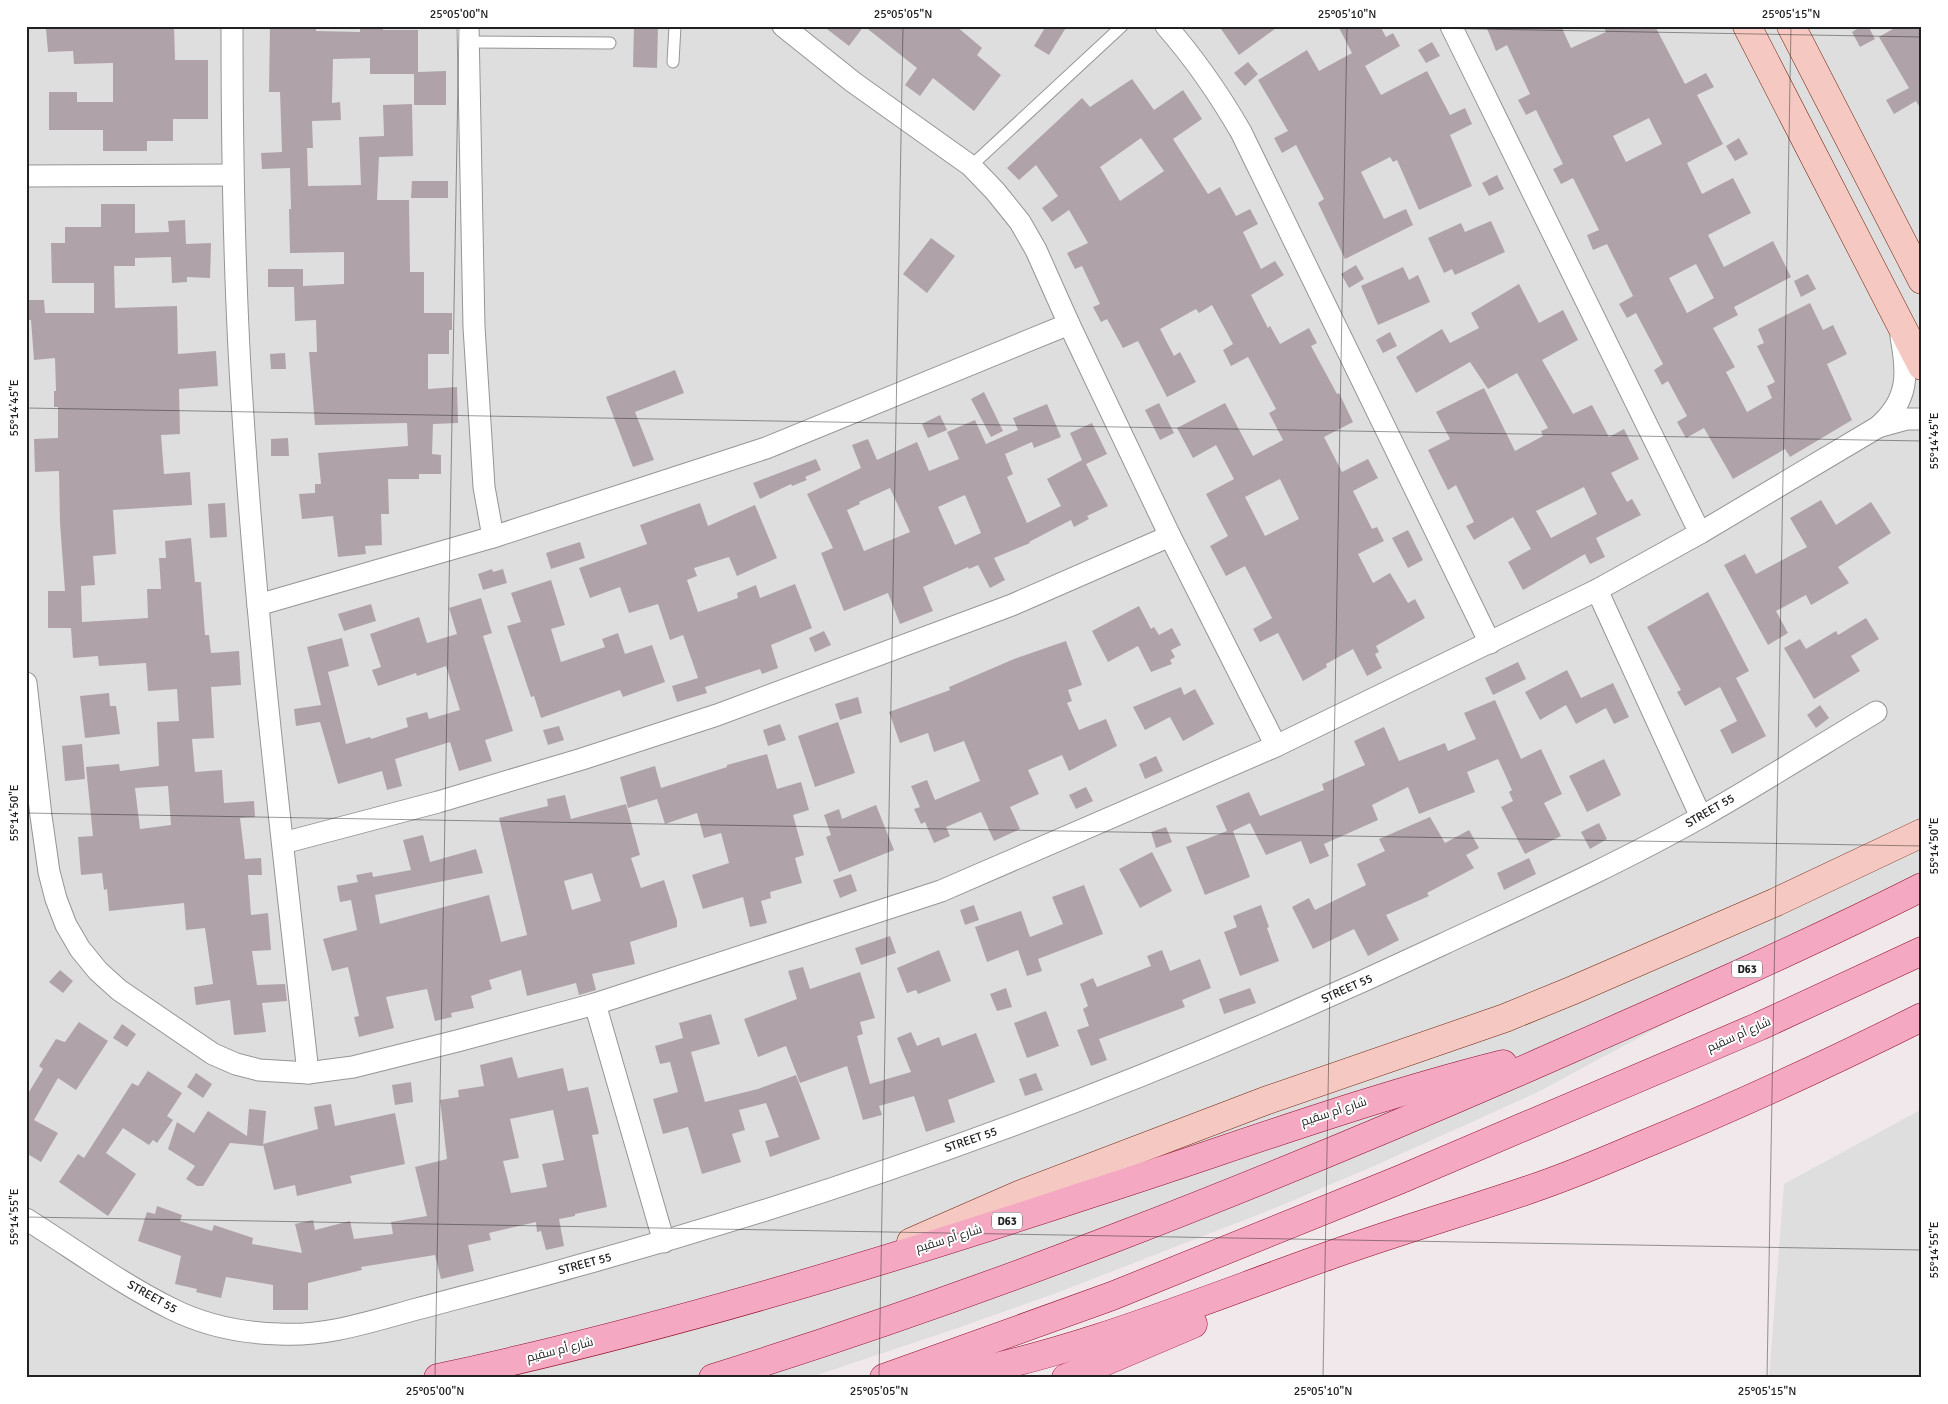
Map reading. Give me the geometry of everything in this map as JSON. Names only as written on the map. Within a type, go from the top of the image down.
[{"type":"main road","points":[[1746,26],[1922,366]]},
{"type":"main road","points":[[1791,26],[1922,280]]},
{"type":"main road","points":[[859,1267],[966,1217],[1075,1172],[1264,1101],[1505,1018],[1776,902],[1922,833]]},
{"type":"main road","name":"شارع أم سقيم","points":[[714,1378],[905,1315],[1160,1220],[1425,1112],[1570,1049],[1801,945],[1922,887]]},
{"type":"main road","name":"شارع أم سقيم","points":[[884,1378],[1112,1296],[1328,1209],[1752,1029],[1922,951]]},
{"type":"main road","points":[[1066,1378],[1227,1310],[1399,1245],[1528,1190],[1597,1164],[1802,1076],[1922,1017]]},
{"type":"main road","name":"شارع أم سقيم","points":[[438,1378],[585,1344],[859,1267],[1154,1174],[1354,1105],[1462,1075],[1570,1049]]},
{"type":"main road","points":[[943,1378],[1008,1364],[1116,1332],[1384,1236],[1528,1190]]},
{"type":"street","points":[[232,26],[232,175],[243,415],[258,605],[308,1072]]},
{"type":"street","points":[[783,26],[853,82],[971,166],[995,191],[1020,222],[1036,250],[1069,324],[1170,536],[1276,746]]},
{"type":"street","points":[[1166,26],[1214,86],[1241,132],[1490,643]]},
{"type":"street","points":[[1451,26],[1700,532]]},
{"type":"street","points":[[468,34],[474,327],[484,487],[493,537]]},
{"type":"street","points":[[26,176],[232,175]]},
{"type":"street","points":[[1878,427],[1894,410],[1904,389],[1906,378],[1906,366],[1897,316]]},
{"type":"street","points":[[258,605],[493,537],[766,448],[1069,324]]},
{"type":"street","points":[[26,683],[34,817],[56,899],[66,925],[80,949],[98,971],[119,990],[213,1054],[236,1064],[259,1070],[308,1072],[353,1067],[595,1004],[941,891],[1276,746],[1597,590],[1700,532],[1878,427],[1907,419],[1922,419]]},
{"type":"street","points":[[283,843],[465,794],[582,759],[716,715],[1012,605],[1170,536]]},
{"type":"street","points":[[1597,590],[1702,817]]},
{"type":"street","name":"STREET 55","points":[[26,1219],[128,1284],[175,1311],[227,1328],[281,1335],[336,1331],[664,1242],[861,1179],[1026,1121],[1150,1073],[1255,1029],[1369,979],[1580,880],[1702,817],[1876,712]]},
{"type":"street","points":[[595,1004],[664,1242]]},
{"type":"lane","points":[[673,62],[675,26]]},
{"type":"lane","points":[[971,166],[1122,26]]},
{"type":"lane","points":[[468,34],[610,43]]},
{"type":"shaded area","points":[[26,26],[1922,26],[1922,885],[1538,1092],[1381,1163],[1275,1208],[1059,1292],[808,1378],[26,1378]]},
{"type":"shaded area","points":[[1922,1109],[1922,1378],[1769,1378],[1784,1184]]},
{"type":"building","points":[[58,26],[174,26],[175,60],[208,60],[208,119],[173,119],[173,141],[147,141],[147,151],[103,151],[103,130],[49,130],[49,92],[77,92],[77,102],[113,102],[113,63],[74,64],[73,51],[48,52],[46,29],[58,28]]},
{"type":"building","points":[[270,26],[316,26],[316,31],[360,32],[360,26],[383,27],[383,30],[418,30],[418,72],[446,71],[446,105],[414,105],[414,74],[370,74],[370,58],[333,59],[332,103],[340,102],[341,120],[312,121],[313,148],[307,148],[308,186],[361,185],[359,137],[384,136],[383,105],[412,104],[413,156],[379,157],[377,200],[409,200],[410,272],[424,272],[424,313],[452,313],[452,330],[449,330],[449,354],[428,354],[428,389],[457,387],[458,423],[433,424],[432,454],[441,455],[441,474],[419,474],[419,479],[388,479],[389,514],[381,514],[382,545],[365,546],[366,554],[338,557],[333,516],[302,519],[299,494],[315,493],[315,484],[321,484],[318,453],[408,446],[407,423],[315,425],[309,352],[317,352],[316,320],[295,321],[294,287],[268,287],[268,269],[303,269],[303,286],[344,284],[344,252],[290,253],[290,168],[262,169],[261,153],[282,152],[280,92],[269,92]]},
{"type":"building","points":[[634,26],[658,26],[657,68],[633,67]]},
{"type":"building","points":[[823,26],[864,26],[849,46]]},
{"type":"building","points":[[864,26],[956,26],[982,48],[977,55],[1001,75],[974,111],[933,78],[920,96],[905,85],[917,68]]},
{"type":"building","points":[[1046,26],[1067,26],[1049,55],[1034,46]]},
{"type":"building","points":[[1219,26],[1279,26],[1239,55]]},
{"type":"building","points":[[1338,26],[1380,26],[1386,37],[1393,33],[1400,46],[1365,66],[1381,95],[1427,71],[1450,115],[1465,108],[1472,124],[1450,135],[1472,186],[1419,210],[1397,160],[1393,162],[1390,157],[1361,172],[1384,219],[1406,209],[1413,225],[1345,259],[1318,203],[1324,199],[1296,145],[1282,153],[1274,138],[1288,131],[1258,80],[1307,50],[1319,71],[1352,53]]},
{"type":"building","points":[[1486,26],[1561,26],[1571,48],[1606,32],[1603,26],[1655,26],[1685,84],[1706,73],[1714,87],[1697,95],[1723,144],[1687,163],[1702,194],[1733,178],[1751,213],[1708,235],[1724,267],[1773,241],[1791,277],[1734,307],[1738,315],[1713,328],[1735,367],[1726,372],[1747,412],[1772,398],[1767,386],[1775,382],[1757,346],[1764,343],[1758,329],[1810,303],[1823,330],[1833,325],[1847,354],[1827,364],[1852,420],[1790,457],[1785,449],[1733,479],[1704,428],[1686,438],[1677,422],[1687,416],[1668,381],[1662,385],[1654,370],[1663,364],[1636,313],[1627,318],[1619,304],[1633,296],[1607,244],[1593,250],[1587,235],[1599,230],[1573,178],[1561,184],[1553,169],[1563,164],[1536,110],[1526,115],[1518,100],[1530,94],[1507,45],[1496,51]],"holes":[[[1649,118],[1662,144],[1626,162],[1613,136]],[[1696,264],[1714,298],[1687,313],[1669,278]]]},
{"type":"building","points":[[1862,26],[1868,26],[1875,39],[1860,47],[1852,32]]},
{"type":"building","points":[[1898,26],[1922,26],[1922,111],[1916,101],[1894,114],[1886,100],[1909,88],[1879,37]]},
{"type":"building","points":[[1432,42],[1440,56],[1426,63],[1418,50]]},
{"type":"building","points":[[1248,62],[1258,74],[1245,86],[1234,73]]},
{"type":"building","points":[[1132,79],[1154,110],[1183,90],[1202,119],[1173,139],[1208,194],[1220,187],[1236,216],[1250,209],[1258,224],[1243,232],[1261,269],[1275,261],[1284,275],[1251,295],[1268,328],[1270,326],[1280,344],[1309,328],[1317,343],[1311,346],[1337,394],[1339,393],[1353,422],[1324,437],[1342,472],[1368,459],[1378,478],[1353,491],[1372,529],[1377,527],[1384,541],[1358,554],[1373,583],[1390,573],[1408,603],[1415,599],[1425,618],[1376,646],[1379,652],[1375,654],[1382,668],[1367,676],[1353,649],[1326,664],[1327,667],[1303,681],[1278,633],[1260,642],[1253,629],[1272,618],[1245,566],[1226,576],[1210,546],[1228,536],[1206,494],[1234,479],[1216,445],[1193,458],[1177,428],[1225,403],[1253,456],[1283,440],[1269,413],[1276,409],[1248,357],[1231,366],[1223,350],[1233,344],[1212,305],[1199,313],[1196,309],[1160,329],[1174,356],[1180,352],[1196,382],[1167,397],[1138,341],[1123,348],[1107,319],[1101,322],[1093,307],[1100,304],[1082,266],[1075,269],[1067,253],[1088,243],[1069,210],[1052,222],[1042,208],[1058,196],[1036,165],[1019,180],[1007,168],[1082,98],[1090,107]],"holes":[[[1141,138],[1164,171],[1120,201],[1100,167]],[[1280,479],[1299,519],[1265,536],[1245,497]]]},
{"type":"building","points":[[1739,138],[1748,154],[1735,161],[1726,146]]},
{"type":"building","points":[[1497,175],[1504,189],[1489,196],[1482,183]]},
{"type":"building","points":[[412,181],[448,181],[448,198],[411,198]]},
{"type":"building","points":[[101,204],[135,204],[135,233],[169,232],[168,221],[185,220],[186,244],[211,243],[210,278],[187,277],[187,282],[172,283],[171,257],[135,258],[135,266],[114,266],[115,308],[177,306],[178,354],[216,351],[218,386],[179,389],[180,434],[161,435],[164,474],[190,472],[192,505],[113,510],[116,554],[93,556],[95,585],[81,586],[82,622],[148,618],[147,589],[161,589],[159,558],[166,558],[165,541],[191,538],[195,582],[201,582],[205,635],[209,635],[211,653],[239,651],[241,685],[211,687],[214,738],[192,739],[195,772],[222,770],[224,803],[254,801],[255,817],[240,818],[245,859],[261,858],[262,875],[248,875],[251,915],[268,913],[271,950],[252,951],[257,985],[285,984],[287,1001],[262,1003],[266,1032],[234,1035],[230,1000],[196,1005],[194,987],[213,984],[205,928],[186,930],[184,903],[109,911],[107,889],[104,890],[102,873],[81,875],[78,837],[93,836],[86,767],[119,764],[120,771],[159,766],[157,722],[179,721],[177,689],[148,691],[146,663],[99,666],[98,656],[73,658],[71,628],[48,628],[48,591],[65,591],[60,523],[59,471],[35,472],[34,439],[58,438],[58,407],[54,407],[54,391],[56,391],[55,358],[34,360],[31,320],[28,320],[28,300],[44,300],[45,313],[94,313],[94,283],[52,283],[51,243],[65,243],[65,227],[101,227]],"holes":[[[168,786],[171,825],[140,829],[135,788]]]},
{"type":"building","points":[[1491,221],[1505,252],[1455,275],[1452,269],[1444,273],[1428,238],[1461,223],[1465,232]]},
{"type":"building","points":[[931,238],[955,256],[927,293],[903,274]]},
{"type":"building","points":[[1356,265],[1364,279],[1349,288],[1341,274]]},
{"type":"building","points":[[1403,267],[1409,280],[1418,275],[1430,302],[1378,325],[1361,286]]},
{"type":"building","points":[[1808,274],[1816,289],[1801,297],[1794,281]]},
{"type":"building","points":[[1519,284],[1539,323],[1563,310],[1578,340],[1542,360],[1573,414],[1592,405],[1609,437],[1624,429],[1639,459],[1611,473],[1627,502],[1632,499],[1641,515],[1596,538],[1605,557],[1590,564],[1585,554],[1523,590],[1508,562],[1531,549],[1513,517],[1474,540],[1466,526],[1474,522],[1456,485],[1448,490],[1428,450],[1450,439],[1436,412],[1484,388],[1515,451],[1543,436],[1541,431],[1548,428],[1517,373],[1488,389],[1470,362],[1416,393],[1396,357],[1442,329],[1450,343],[1479,328],[1471,313]],"holes":[[[1584,487],[1597,514],[1551,538],[1536,511]]]},
{"type":"building","points":[[1390,332],[1397,346],[1383,353],[1376,340]]},
{"type":"building","points":[[285,353],[286,369],[271,369],[270,354]]},
{"type":"building","points":[[675,370],[684,393],[635,412],[654,460],[633,467],[606,397]]},
{"type":"building","points":[[984,392],[1003,431],[991,437],[971,399]]},
{"type":"building","points":[[1159,403],[1174,433],[1160,440],[1145,410]]},
{"type":"building","points":[[1047,404],[1061,437],[1034,448],[1032,442],[1005,454],[1013,474],[1007,477],[1027,523],[1061,506],[1047,479],[1082,460],[1070,433],[1092,423],[1107,454],[1086,464],[1108,506],[1087,516],[1089,519],[1074,527],[1071,520],[1030,543],[994,558],[1005,580],[990,588],[978,565],[969,569],[968,567],[923,587],[933,611],[900,624],[888,593],[844,611],[821,553],[833,548],[807,494],[861,468],[852,445],[868,439],[877,460],[917,442],[929,471],[959,459],[947,432],[975,420],[986,444],[1018,430],[1013,418]],"holes":[[[890,488],[910,532],[864,551],[847,510],[860,504],[859,502]],[[965,495],[981,533],[955,545],[938,507]]]},
{"type":"building","points":[[940,415],[947,430],[928,438],[922,424]]},
{"type":"building","points":[[288,438],[289,456],[271,456],[271,439]]},
{"type":"building","points":[[816,459],[821,470],[805,477],[807,480],[792,486],[791,484],[760,499],[753,483]]},
{"type":"building","points":[[1821,500],[1836,525],[1871,502],[1891,533],[1838,567],[1849,583],[1811,605],[1806,595],[1776,611],[1788,633],[1768,645],[1724,565],[1745,554],[1756,574],[1807,547],[1790,518]]},
{"type":"building","points":[[225,503],[227,537],[210,538],[208,504]]},
{"type":"building","points":[[700,503],[708,526],[755,505],[777,558],[737,576],[729,557],[694,568],[697,576],[687,580],[698,612],[738,598],[737,593],[756,585],[760,598],[795,584],[812,628],[771,645],[778,668],[762,674],[760,669],[705,687],[707,693],[677,702],[672,686],[698,678],[683,635],[670,640],[658,604],[629,613],[620,587],[590,598],[579,568],[647,544],[640,525]]},
{"type":"building","points":[[1408,530],[1423,560],[1408,568],[1392,538]]},
{"type":"building","points":[[580,542],[585,558],[551,569],[546,553]]},
{"type":"building","points":[[492,569],[493,572],[503,569],[507,583],[483,590],[478,574]]},
{"type":"building","points":[[551,580],[565,625],[551,629],[561,662],[605,647],[602,639],[618,633],[625,654],[652,645],[665,682],[623,697],[620,690],[541,718],[534,696],[531,697],[507,626],[521,622],[511,593]]},
{"type":"building","points":[[1708,592],[1749,671],[1736,678],[1766,736],[1732,754],[1720,730],[1737,721],[1720,687],[1685,706],[1677,692],[1681,690],[1647,627]]},
{"type":"building","points":[[481,598],[492,633],[483,636],[513,731],[485,740],[492,761],[459,771],[450,742],[395,759],[402,786],[387,790],[382,771],[338,784],[320,722],[296,726],[294,709],[321,705],[307,647],[342,638],[349,666],[328,672],[346,744],[370,737],[371,739],[408,727],[406,718],[427,712],[429,719],[460,710],[446,666],[417,676],[416,673],[378,686],[372,670],[381,667],[370,634],[419,617],[427,643],[457,634],[449,608]]},
{"type":"building","points":[[371,604],[376,621],[344,631],[338,614]]},
{"type":"building","points":[[1139,606],[1151,629],[1154,627],[1159,635],[1172,628],[1181,645],[1171,650],[1175,657],[1170,660],[1172,664],[1151,672],[1138,646],[1108,662],[1092,631]]},
{"type":"building","points":[[1866,618],[1879,639],[1851,656],[1860,671],[1814,699],[1784,648],[1800,639],[1806,649],[1836,631],[1838,635]]},
{"type":"building","points":[[824,631],[831,645],[815,652],[809,638]]},
{"type":"building","points":[[1066,641],[1082,685],[1068,690],[1072,701],[1067,703],[1079,730],[1106,719],[1117,746],[1069,771],[1062,755],[1028,770],[1039,794],[1010,807],[1020,829],[994,841],[981,812],[946,827],[950,836],[934,843],[925,822],[921,824],[914,809],[920,807],[911,786],[927,780],[935,800],[980,781],[964,741],[934,752],[928,733],[900,743],[889,712],[950,690],[949,687],[1014,659]]},
{"type":"building","points":[[1518,662],[1526,679],[1493,695],[1485,678]]},
{"type":"building","points":[[1567,670],[1581,698],[1613,683],[1629,717],[1614,724],[1606,708],[1576,724],[1566,705],[1540,720],[1525,692]]},
{"type":"building","points":[[1181,687],[1184,695],[1195,689],[1214,724],[1183,741],[1170,717],[1145,730],[1133,707]]},
{"type":"building","points":[[109,693],[110,706],[116,706],[120,734],[85,738],[80,696]]},
{"type":"building","points":[[858,697],[862,713],[840,720],[835,704]]},
{"type":"building","points":[[1495,700],[1521,759],[1541,749],[1562,794],[1544,803],[1561,836],[1525,854],[1501,807],[1513,801],[1509,792],[1512,790],[1498,759],[1467,772],[1475,792],[1419,814],[1408,787],[1372,805],[1378,820],[1324,844],[1329,856],[1310,864],[1301,841],[1266,855],[1250,823],[1233,831],[1250,877],[1205,895],[1186,847],[1227,831],[1216,806],[1249,792],[1260,816],[1324,790],[1322,784],[1365,765],[1354,741],[1384,727],[1399,761],[1445,743],[1448,751],[1476,739],[1464,713]]},
{"type":"building","points":[[1820,705],[1829,718],[1816,728],[1807,715]]},
{"type":"building","points":[[838,722],[855,773],[815,787],[798,736]]},
{"type":"building","points":[[780,724],[786,740],[768,746],[763,730]]},
{"type":"building","points":[[559,726],[564,740],[548,745],[543,730]]},
{"type":"building","points":[[82,744],[85,779],[65,781],[62,746]]},
{"type":"building","points":[[767,754],[777,789],[801,782],[809,810],[793,815],[804,855],[795,858],[802,883],[770,892],[771,898],[761,901],[767,923],[750,927],[743,897],[703,909],[692,875],[729,863],[721,833],[704,838],[697,813],[665,824],[657,799],[628,808],[620,777],[655,766],[661,788],[727,767],[727,765]]},
{"type":"building","points":[[1156,756],[1163,771],[1145,779],[1139,764]]},
{"type":"building","points":[[1604,759],[1621,795],[1587,812],[1569,776]]},
{"type":"building","points":[[1086,787],[1093,801],[1076,809],[1069,795]]},
{"type":"building","points":[[565,795],[571,819],[626,804],[640,855],[631,858],[641,888],[664,880],[677,921],[677,927],[630,942],[635,964],[592,974],[596,990],[579,995],[576,983],[527,996],[521,970],[489,980],[492,989],[471,996],[474,1008],[451,1013],[452,1017],[435,1021],[427,989],[386,997],[394,1028],[359,1037],[354,1017],[359,1016],[348,967],[332,971],[323,939],[357,930],[351,900],[340,902],[337,886],[358,882],[356,875],[372,872],[373,877],[411,870],[403,840],[423,835],[430,862],[476,849],[483,873],[375,895],[380,924],[489,895],[501,942],[527,935],[499,818],[548,806],[547,799]],"holes":[[[592,873],[601,901],[572,910],[564,881]]]},
{"type":"building","points":[[876,805],[894,850],[839,872],[826,837],[831,835],[824,815],[839,809],[842,819]]},
{"type":"building","points":[[1430,817],[1445,843],[1469,830],[1479,848],[1466,855],[1474,868],[1427,893],[1429,896],[1386,915],[1399,940],[1368,956],[1354,929],[1313,949],[1292,907],[1309,898],[1315,910],[1366,885],[1357,864],[1385,851],[1379,839]]},
{"type":"building","points":[[1599,823],[1607,839],[1590,849],[1581,832]]},
{"type":"building","points":[[1166,827],[1172,842],[1156,848],[1151,832]]},
{"type":"building","points":[[1152,852],[1172,891],[1140,908],[1119,869]]},
{"type":"building","points":[[1529,858],[1536,874],[1504,890],[1497,873]]},
{"type":"building","points":[[851,874],[857,891],[840,898],[833,880]]},
{"type":"building","points":[[1084,885],[1103,934],[1038,959],[1042,971],[1027,976],[1018,950],[987,962],[975,927],[1021,911],[1030,937],[1063,924],[1052,897]]},
{"type":"building","points":[[974,905],[979,920],[965,925],[960,910]]},
{"type":"building","points":[[1261,905],[1279,961],[1240,976],[1224,932],[1237,927],[1233,916]]},
{"type":"building","points":[[890,936],[896,953],[861,965],[855,948]]},
{"type":"building","points":[[939,950],[951,981],[918,994],[916,990],[907,993],[897,968]]},
{"type":"building","points":[[1162,950],[1170,971],[1200,959],[1211,988],[1182,1000],[1185,1007],[1099,1039],[1107,1060],[1091,1066],[1077,1030],[1089,1026],[1083,1009],[1088,1006],[1080,984],[1093,978],[1097,987],[1151,966],[1147,956]]},
{"type":"building","points":[[803,967],[810,989],[860,972],[875,1018],[860,1022],[863,1034],[857,1036],[870,1084],[911,1072],[897,1038],[911,1032],[917,1046],[939,1037],[942,1046],[976,1033],[995,1082],[948,1100],[955,1122],[926,1132],[914,1096],[879,1106],[882,1115],[863,1120],[847,1066],[800,1083],[786,1046],[758,1057],[744,1019],[797,999],[788,971]]},
{"type":"building","points":[[60,970],[73,981],[63,993],[49,982]]},
{"type":"building","points":[[1006,988],[1012,1007],[997,1011],[990,994]]},
{"type":"building","points":[[1250,988],[1256,1003],[1224,1014],[1219,999]]},
{"type":"building","points":[[1046,1011],[1059,1046],[1027,1058],[1014,1023]]},
{"type":"building","points":[[711,1014],[720,1044],[691,1052],[705,1102],[758,1089],[796,1075],[820,1139],[770,1157],[765,1141],[779,1137],[766,1103],[739,1110],[745,1130],[732,1134],[741,1162],[702,1174],[688,1127],[663,1134],[653,1099],[678,1092],[670,1062],[660,1064],[655,1046],[683,1038],[679,1023]]},
{"type":"building","points":[[79,1022],[108,1041],[76,1090],[58,1078],[34,1120],[58,1133],[41,1162],[26,1153],[26,1097],[43,1069],[39,1066],[56,1039],[65,1042]]},
{"type":"building","points":[[122,1024],[136,1034],[127,1047],[113,1038]]},
{"type":"building","points":[[512,1057],[518,1078],[563,1068],[568,1091],[588,1087],[599,1134],[592,1135],[607,1207],[559,1219],[564,1246],[546,1250],[541,1231],[537,1232],[536,1222],[489,1233],[491,1240],[468,1245],[474,1271],[441,1279],[435,1255],[361,1267],[362,1270],[308,1283],[308,1310],[273,1310],[273,1285],[226,1277],[221,1298],[196,1292],[197,1289],[175,1284],[181,1256],[138,1241],[147,1212],[155,1214],[157,1206],[182,1215],[180,1221],[212,1231],[214,1225],[253,1238],[252,1244],[302,1253],[295,1224],[313,1220],[315,1230],[350,1221],[354,1239],[393,1234],[391,1222],[427,1216],[415,1167],[447,1159],[440,1100],[459,1097],[458,1090],[484,1086],[480,1065]],"holes":[[[553,1110],[564,1160],[542,1164],[547,1187],[511,1193],[503,1161],[519,1158],[510,1119]]]},
{"type":"building","points":[[148,1071],[182,1093],[167,1116],[173,1120],[157,1143],[153,1140],[149,1145],[123,1128],[106,1153],[136,1174],[108,1216],[59,1182],[78,1154],[84,1158],[132,1083],[138,1086]]},
{"type":"building","points":[[196,1073],[212,1084],[203,1098],[187,1087]]},
{"type":"building","points":[[1036,1073],[1043,1090],[1025,1096],[1019,1079]]},
{"type":"building","points":[[411,1082],[413,1102],[395,1105],[392,1085]]},
{"type":"building","points":[[331,1104],[335,1126],[395,1113],[405,1164],[350,1176],[352,1183],[297,1196],[295,1185],[274,1190],[263,1144],[318,1129],[314,1107]]},
{"type":"building","points":[[249,1109],[266,1111],[263,1146],[230,1143],[203,1186],[197,1186],[186,1179],[195,1166],[168,1149],[177,1122],[194,1133],[208,1111],[247,1136]]}]
